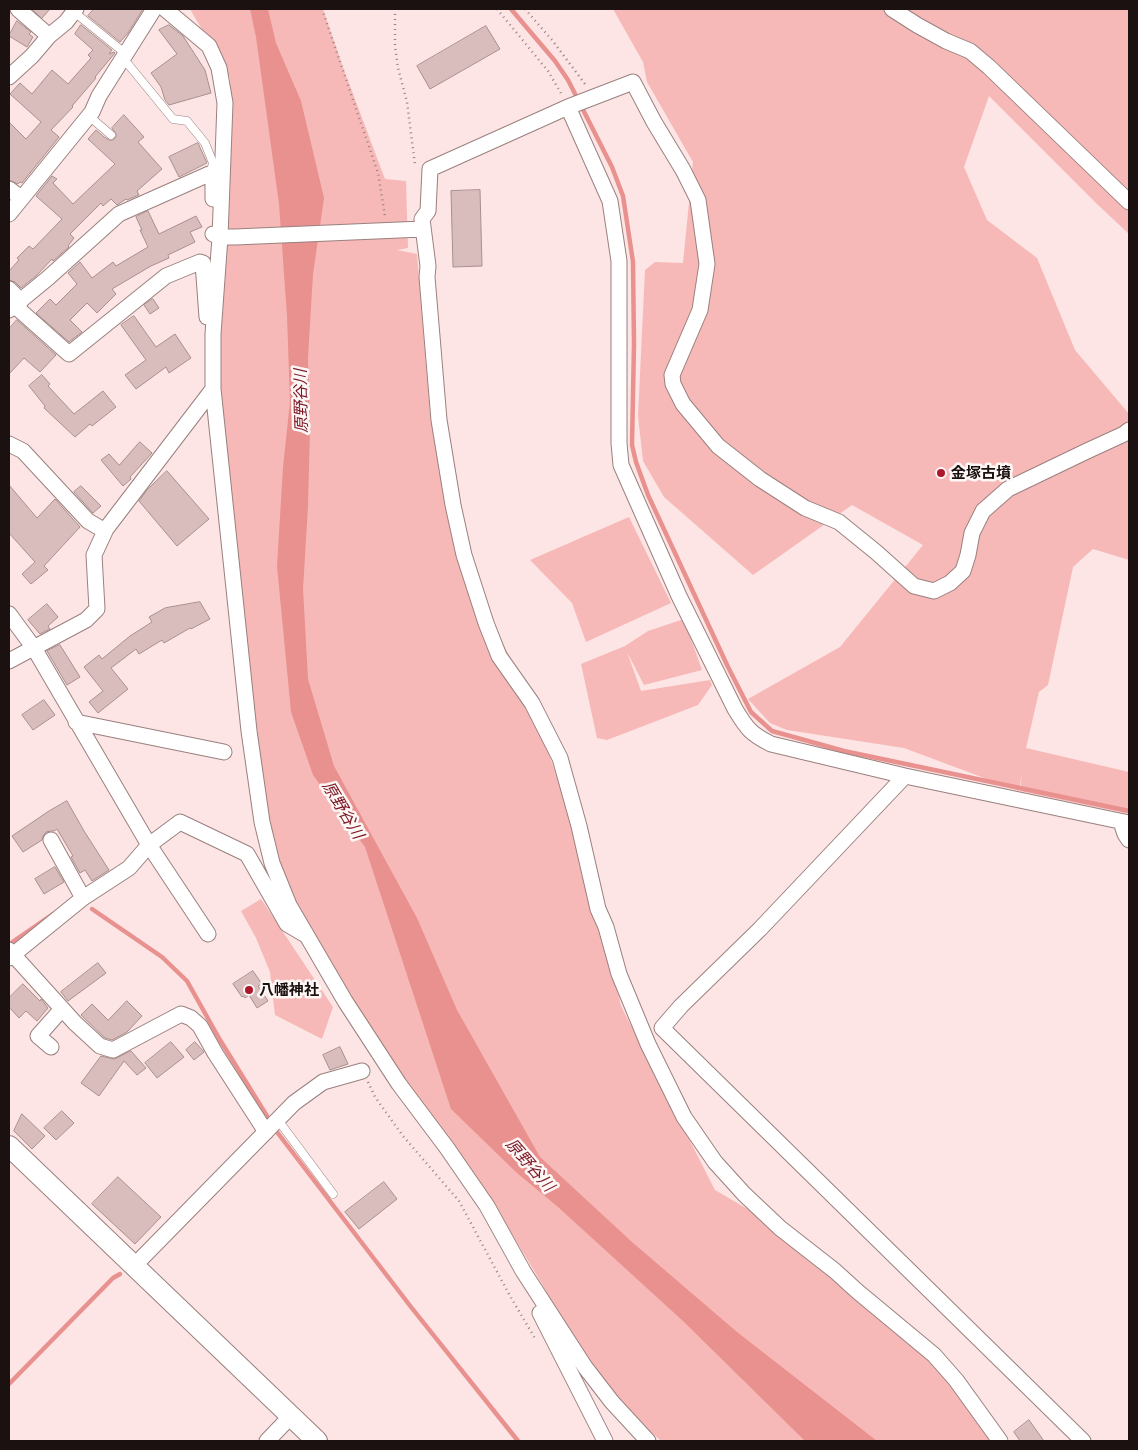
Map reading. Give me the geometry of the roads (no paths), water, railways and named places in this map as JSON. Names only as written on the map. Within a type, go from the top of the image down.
[{"type":"street","points":[[18,9],[49,36]]},
{"type":"street","points":[[9,214],[89,116],[154,9]]},
{"type":"street","points":[[165,9],[209,46],[219,68],[225,103],[228,237],[213,334],[213,389],[249,731],[262,822],[272,863],[289,905],[345,1001],[399,1084],[487,1206],[524,1271],[585,1367],[612,1402],[648,1441]]},
{"type":"street","points":[[892,9],[946,42],[970,51],[1129,202]]},
{"type":"street","points":[[9,77],[32,56],[49,36],[66,22],[75,10]]},
{"type":"street","points":[[1000,1441],[956,1380],[934,1355],[835,1271],[780,1228],[744,1194],[715,1162],[684,1117],[648,1044],[619,974],[606,927],[598,909],[579,826],[560,758],[532,703],[499,656],[464,555],[453,505],[440,420],[427,277],[428,266],[422,218],[428,211],[430,168],[568,107],[633,82],[698,200],[707,264],[700,310],[672,375],[672,384],[683,404],[718,446],[760,479],[805,508],[839,522],[914,586],[934,592],[950,583],[963,571],[972,533],[983,511],[1008,489],[1129,430]]},
{"type":"street","points":[[568,107],[610,201],[619,261],[619,443],[621,465],[680,596],[742,721],[754,735],[771,744],[905,776],[1125,822],[1125,834],[1129,840]]},
{"type":"street","points":[[15,306],[119,214],[209,174],[213,182],[213,234],[228,237],[423,229]]},
{"type":"street","points":[[9,189],[21,198]]},
{"type":"street","points":[[9,289],[15,306],[69,354],[166,276],[200,262],[202,264],[208,328],[213,334]]},
{"type":"street","points":[[9,662],[86,620],[97,609],[94,555],[105,532],[213,389]]},
{"type":"street","points":[[9,444],[23,451],[88,521],[105,532]]},
{"type":"street","points":[[9,614],[34,648],[149,846],[208,934]]},
{"type":"street","points":[[76,722],[224,752]]},
{"type":"street","points":[[905,776],[760,929],[681,1006],[662,1028],[1083,1441]]},
{"type":"street","points":[[266,1132],[215,1053],[200,1026],[190,1018],[182,1014],[114,1050],[100,1046],[75,1024],[10,954],[83,898],[129,868],[149,846],[180,822],[247,854],[287,924],[307,936]]},
{"type":"street","points":[[51,840],[83,898]]},
{"type":"street","points":[[51,1047],[38,1036],[62,1009]]},
{"type":"street","points":[[134,1266],[294,1103],[323,1082],[362,1072]]},
{"type":"street","points":[[9,1146],[317,1441]]},
{"type":"street","points":[[514,1254],[527,1289],[605,1441]]},
{"type":"street","points":[[267,1441],[291,1416]]},
{"type":"lane","points":[[75,10],[124,56],[173,118],[187,121],[205,143],[213,163],[210,176]]},
{"type":"lane","points":[[89,116],[111,136]]},
{"type":"lane","points":[[278,1120],[333,1194]]},
{"type":"water","name":"原野谷川","points":[[250,9],[268,9],[276,43],[301,101],[324,198],[313,274],[308,358],[310,428],[303,589],[308,679],[334,766],[417,918],[457,1010],[540,1157],[632,1242],[737,1332],[877,1441],[805,1441],[683,1321],[558,1207],[517,1173],[451,1109],[365,847],[313,775],[291,712],[277,566],[283,467],[290,402],[287,316],[279,204],[256,37]]},
{"type":"waterway","points":[[511,9],[555,61],[568,80],[612,167],[623,196],[633,262],[632,445],[636,462],[648,495],[751,712],[772,731],[844,751],[1129,811]]},
{"type":"waterway","points":[[92,909],[162,957],[187,981],[220,1040],[267,1116]]},
{"type":"waterway","points":[[11,943],[53,914]]},
{"type":"waterway","points":[[277,1132],[411,1307],[518,1441]]},
{"type":"waterway","points":[[9,1384],[113,1278],[120,1274]]},
{"type":"place","name":"金塚古墳","points":[[941,473]]},
{"type":"place","name":"八幡神社","points":[[249,990]]}]
